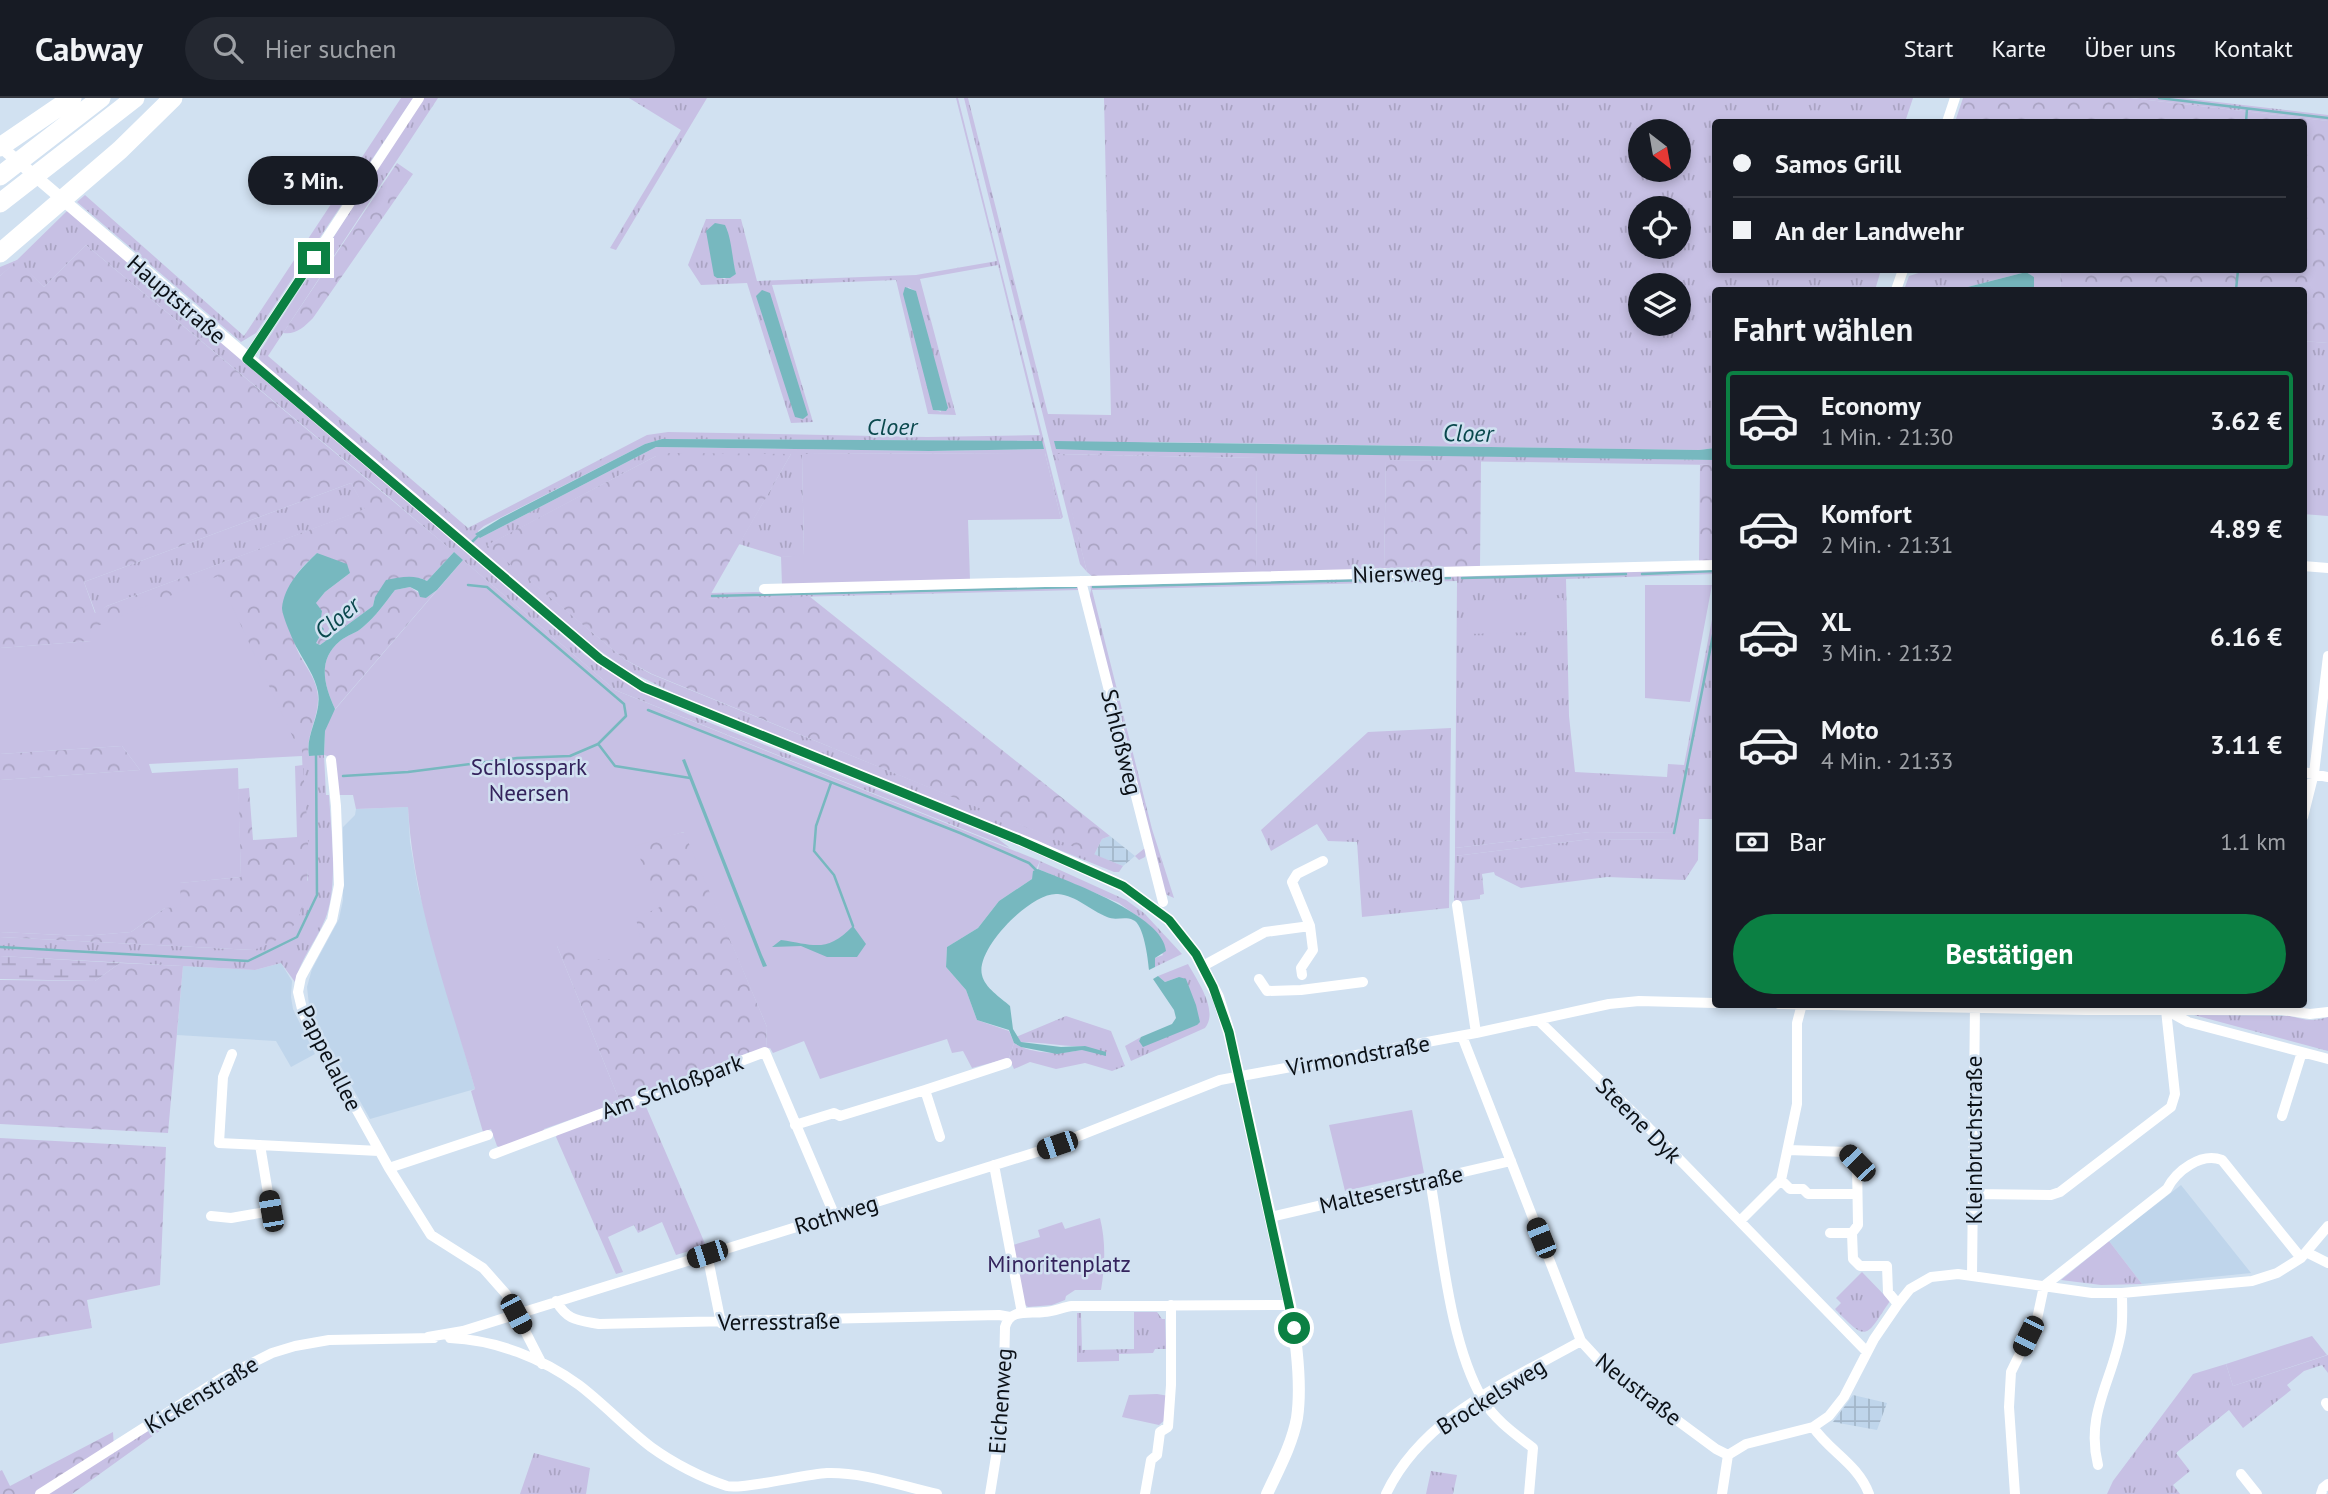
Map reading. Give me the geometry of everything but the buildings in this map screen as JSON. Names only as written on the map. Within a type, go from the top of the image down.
[{"type":"highway","points":[[0,146],[72,98]]},
{"type":"highway","points":[[0,177],[101,98]]},
{"type":"highway","points":[[6,198],[135,98]]},
{"type":"highway","points":[[0,253],[86,180],[173,98]]},
{"type":"street","points":[[247,359],[419,98]]},
{"type":"street","points":[[1948,119],[1955,98]]},
{"type":"street","name":"Hauptstraße","points":[[0,146],[600,659],[643,687],[1035,846],[1123,886],[1169,920],[1203,967],[1222,1009],[1271,1217],[1298,1351],[1297,1418],[1287,1450],[1267,1494]]},
{"type":"street","name":"Niersweg","points":[[764,589],[1712,565]]},
{"type":"street","points":[[2307,566],[2328,568]]},
{"type":"street","name":"Schloßweg","points":[[1081,581],[1163,902]]},
{"type":"street","points":[[2328,656],[2309,773],[2328,777]]},
{"type":"street","name":"Pappelallee","points":[[331,761],[339,885],[332,920],[301,977],[298,992],[303,1013],[379,1151],[431,1236],[483,1268],[506,1294],[516,1314]]},
{"type":"street","points":[[1302,975],[1301,968],[1313,950],[1310,926],[1292,882],[1297,874],[1323,860]]},
{"type":"street","points":[[1457,905],[1476,1033]]},
{"type":"street","points":[[1203,967],[1265,932],[1310,926]]},
{"type":"street","points":[[1259,979],[1267,991],[1363,982]]},
{"type":"street","name":"Virmondstraße","points":[[1239,1076],[1462,1036],[1619,1002],[1712,1003]]},
{"type":"street","points":[[1740,1221],[1781,1180],[1797,1104],[1797,1023],[1801,1008]]},
{"type":"street","name":"Kleinbruchstraße","points":[[1972,1276],[1975,1008]]},
{"type":"street","points":[[2133,1008],[2243,1008]]},
{"type":"street","points":[[2286,1008],[2310,1014],[2328,1012]]},
{"type":"street","points":[[1972,1194],[2052,1195],[2060,1192],[2171,1107],[2175,1094],[2166,1010]]},
{"type":"street","points":[[2166,1010],[2188,1021],[2328,1059]]},
{"type":"street","name":"Steene Dyk","points":[[1538,1020],[1645,1124],[1867,1352]]},
{"type":"street","name":"Neustraße","points":[[1462,1036],[1581,1341],[1605,1367],[1716,1449],[1728,1455]]},
{"type":"street","name":"Am Schloßpark","points":[[494,1154],[765,1052],[834,1214]]},
{"type":"street","points":[[2282,1116],[2302,1052]]},
{"type":"street","name":"Pappelallee","points":[[232,1054],[223,1077],[219,1143],[379,1151]]},
{"type":"street","points":[[795,1125],[834,1113],[840,1116],[1007,1063]]},
{"type":"street","name":"Rothweg","points":[[428,1338],[463,1331],[994,1165],[1082,1136],[1206,1084],[1239,1076]]},
{"type":"street","points":[[925,1090],[940,1137]]},
{"type":"street","points":[[389,1168],[488,1135]]},
{"type":"street","points":[[211,1216],[231,1218],[271,1211],[260,1145]]},
{"type":"street","points":[[1788,1150],[1847,1153],[1857,1163],[1858,1226],[1853,1233],[1853,1259],[1860,1266],[1887,1266],[1888,1292],[1898,1304]]},
{"type":"street","points":[[2015,1494],[2009,1408],[2011,1372],[2037,1319],[2043,1286],[2167,1189],[2171,1180],[2198,1160],[2213,1156],[2222,1160],[2304,1256],[2328,1263]]},
{"type":"street","name":"Malteserstraße","points":[[1271,1217],[1511,1161]]},
{"type":"street","name":"Eichenweg","points":[[990,1494],[1003,1413],[1005,1327],[1016,1315],[994,1165]]},
{"type":"street","points":[[1430,1180],[1457,1336],[1481,1396],[1508,1429],[1534,1448],[1529,1494]]},
{"type":"street","points":[[1781,1180],[1790,1189],[1803,1189],[1808,1194],[1857,1194]]},
{"type":"street","points":[[1722,1494],[1728,1455],[1746,1444],[1813,1427],[1829,1416],[1898,1304],[1910,1289],[1931,1277],[1944,1274],[1972,1276],[2092,1293],[2122,1293],[2252,1281],[2277,1273],[2304,1256],[2328,1226]]},
{"type":"street","points":[[1830,1233],[1853,1233]]},
{"type":"street","points":[[707,1254],[721,1323]]},
{"type":"street","points":[[2098,1465],[2093,1446],[2095,1419],[2121,1332],[2122,1293]]},
{"type":"street","name":"Verresstraße","points":[[556,1301],[564,1315],[598,1324],[1016,1315]]},
{"type":"street","points":[[1144,1494],[1151,1460],[1157,1455],[1160,1433],[1168,1427],[1171,1305]]},
{"type":"street","points":[[1016,1315],[1072,1306],[1290,1305]]},
{"type":"street","points":[[516,1314],[542,1364]]},
{"type":"street","name":"Kickenstraße","points":[[40,1494],[222,1378],[272,1353],[318,1341],[428,1338],[481,1341],[501,1346],[542,1364],[583,1388],[656,1451],[730,1491],[802,1475],[836,1473],[914,1492],[937,1494]]},
{"type":"street","name":"Brockelsweg","points":[[1386,1494],[1395,1475],[1413,1450],[1438,1427],[1481,1396],[1581,1341]]},
{"type":"street","points":[[1813,1427],[1819,1437],[1849,1462],[1865,1483],[1869,1494]]},
{"type":"street","points":[[2241,1474],[2257,1494]]},
{"type":"street","points":[[2321,1494],[2328,1484]]},
{"type":"shaded area","points":[[715,223],[725,225],[729,236],[736,274],[730,278],[714,276],[706,231]]},
{"type":"shaded area","points":[[2022,273],[2034,277],[2034,287],[1968,287]]},
{"type":"shaded area","points":[[905,287],[916,291],[948,408],[946,411],[933,410],[903,294]]},
{"type":"shaded area","points":[[762,290],[770,293],[808,415],[803,419],[795,417],[756,296]]},
{"type":"shaded area","points":[[662,439],[1042,441],[1044,449],[929,451],[656,447],[480,538],[475,534],[645,444]]},
{"type":"shaded area","points":[[1054,441],[1712,448],[1712,460],[1109,451],[1056,449]]},
{"type":"shaded area","points":[[454,552],[463,560],[437,590],[426,598],[420,597],[418,591],[410,587],[395,590],[368,623],[333,648],[325,665],[325,673],[335,709],[325,731],[324,755],[309,756],[309,740],[318,709],[317,686],[290,634],[282,608],[286,592],[295,578],[317,553],[347,564],[350,573],[325,592],[316,603],[322,611],[320,625],[324,629],[316,643],[320,645],[373,606],[375,597],[386,580],[412,577],[427,581]]},
{"type":"shaded area","points":[[685,759],[767,966],[763,967],[682,760]]},
{"type":"shaded area","points":[[408,807],[410,842],[418,888],[475,1089],[370,1119],[318,1026],[309,1005],[307,987],[312,969],[339,919],[343,900],[343,827],[355,815],[356,809]]},
{"type":"shaded area","points":[[1110,836],[1135,856],[1123,866],[1094,855],[1102,839]]},
{"type":"shaded area","points":[[1038,869],[1132,912],[1161,938],[1166,951],[1155,958],[1155,967],[1149,970],[1145,942],[1137,923],[1130,919],[1107,917],[1077,900],[1058,894],[1047,896],[1021,911],[996,937],[987,951],[982,964],[982,975],[993,992],[1010,1006],[1013,1029],[1021,1042],[1061,1047],[1085,1046],[1106,1052],[1106,1056],[1082,1050],[1057,1054],[1021,1047],[1014,1043],[1009,1030],[977,1020],[966,990],[946,967],[947,947],[978,928],[999,901],[1032,879],[1033,871]]},
{"type":"shaded area","points":[[853,926],[866,944],[857,957],[827,957],[801,946],[772,947],[781,940],[812,945],[828,944]]},
{"type":"shaded area","points":[[281,963],[292,981],[293,1009],[315,1054],[291,1067],[276,1041],[177,1035],[183,966],[255,970]]},
{"type":"shaded area","points":[[1158,976],[1165,982],[1179,977],[1186,979],[1200,1022],[1143,1047],[1139,1041],[1141,1037],[1172,1024],[1176,1018],[1174,1010],[1153,979]]},
{"type":"shaded area","points":[[2181,1185],[2251,1273],[2142,1284],[2109,1241]]},
{"type":"shaded area","points":[[1853,1395],[1887,1403],[1877,1430],[1833,1422]]},
{"type":"green space","points":[[401,98],[413,98],[256,333],[241,342],[77,202],[85,195],[244,336]]},
{"type":"green space","points":[[423,98],[438,98],[268,356],[468,528],[647,435],[668,432],[927,437],[1040,435],[998,265],[920,279],[956,415],[928,414],[896,280],[772,285],[813,422],[791,423],[747,283],[701,285],[688,265],[706,219],[741,219],[757,281],[916,275],[997,261],[958,98],[1063,517],[1061,519],[1045,453],[802,454],[804,556],[781,557],[739,544],[791,454],[656,456],[488,545],[624,659],[651,674],[1123,866],[1119,872],[1114,872],[696,704],[629,671],[596,648],[262,363],[259,358],[261,350]],"holes":[[[727,229],[736,274],[724,279],[714,276]],[[908,287],[915,291],[941,412],[933,409]],[[662,439],[1041,441],[1044,449],[929,451],[656,447],[480,538],[478,531],[484,526],[645,444]]]},
{"type":"green space","points":[[629,98],[707,98],[616,250],[610,248],[681,130]]},
{"type":"green space","points":[[964,98],[968,98],[1048,414],[1111,415],[1104,98],[1913,98],[1906,119],[1712,119],[1712,273],[1880,273],[1876,287],[1712,287],[1712,448],[1148,442],[1057,449],[1712,460],[1712,465],[1386,460],[1384,570],[1256,573],[1257,458],[1058,454],[1087,572],[1080,564]]},
{"type":"green space","points":[[1963,98],[2131,98],[2328,121],[2328,343],[2307,341],[2307,287],[2060,287],[2061,273],[2307,273],[2307,119],[1956,119]]},
{"type":"green space","points":[[2131,98],[2183,98],[2328,115],[2328,121]]},
{"type":"green space","points":[[397,163],[413,174],[313,318],[296,332],[283,333]]},
{"type":"green space","points":[[68,210],[585,655],[622,680],[688,714],[997,838],[1010,848],[615,690],[389,497],[86,245],[44,287],[17,261],[0,276],[0,267],[17,260]]},
{"type":"green space","points":[[86,245],[454,552],[427,581],[420,578],[375,597],[373,606],[320,645],[316,643],[322,611],[315,604],[325,592],[350,573],[317,553],[300,570],[291,589],[294,641],[315,683],[318,697],[309,741],[309,756],[302,756],[302,747],[297,747],[91,641],[0,648],[0,276],[17,260],[44,287]],"holes":[[[351,483],[365,509],[107,606],[95,613],[84,582]]]},
{"type":"green space","points":[[1918,273],[2022,273],[1968,287],[1905,287],[1909,276]]},
{"type":"green space","points":[[2028,273],[2061,273],[2060,287],[2034,287],[2034,277]]},
{"type":"green space","points":[[2307,341],[2328,343],[2328,516],[2307,514]]},
{"type":"green space","points":[[670,453],[791,454],[708,599],[809,596],[1110,836],[1102,839],[1094,855],[652,674],[624,659],[487,545],[656,456]]},
{"type":"green space","points":[[1045,453],[1061,519],[968,520],[970,580],[782,585],[781,557],[804,555],[802,454]]},
{"type":"green space","points":[[1057,454],[1257,458],[1256,573],[1093,577],[1087,572]]},
{"type":"green space","points":[[1386,460],[1481,461],[1480,568],[1384,570]]},
{"type":"green space","points":[[1700,465],[1712,465],[1712,562],[1699,562]]},
{"type":"green space","points":[[351,483],[366,509],[107,606],[96,614],[84,582]]},
{"type":"green space","name":"Schlosspark Neersen","points":[[463,560],[615,690],[1040,861],[1032,879],[999,901],[978,928],[947,947],[946,967],[966,990],[977,1020],[1009,1031],[1014,1043],[1009,1058],[972,1068],[963,1051],[952,1053],[947,1039],[820,1079],[804,1041],[773,1053],[770,1048],[766,1049],[767,1027],[684,832],[635,846],[660,907],[636,918],[640,938],[619,959],[594,959],[574,939],[557,946],[620,1102],[544,1129],[542,1133],[501,1148],[497,1146],[491,1129],[483,1132],[471,1091],[475,1089],[434,950],[417,879],[408,807],[356,809],[353,795],[338,795],[335,758],[324,755],[325,731],[332,713]]},
{"type":"green space","points":[[1712,569],[1712,574],[1566,579],[1569,716],[1575,772],[1667,777],[1668,764],[1684,765],[1712,620],[1712,819],[1699,819],[1698,860],[1685,880],[1607,877],[1521,888],[1494,872],[1482,874],[1484,894],[1480,895],[1480,899],[1454,902],[1455,856],[1591,839],[1676,840],[1677,833],[1590,832],[1455,848],[1457,581],[1092,590],[1152,829],[1174,898],[1165,894],[1089,598],[1090,584]]},
{"type":"green space","points":[[218,576],[297,746],[302,746],[302,756],[149,764],[152,773],[238,768],[241,877],[180,883],[181,907],[165,908],[131,932],[83,936],[0,932],[0,780],[140,770],[122,746],[0,754],[0,648],[91,641],[90,629]]},
{"type":"green space","points":[[1078,584],[1146,850],[1145,857],[1139,860],[1135,856],[1145,848],[1079,590],[707,599],[710,593]]},
{"type":"green space","points":[[1645,585],[1712,585],[1690,702],[1645,698]]},
{"type":"green space","points":[[410,587],[426,598],[437,590],[335,709],[326,682],[325,665],[328,656],[343,639],[368,623],[395,590]]},
{"type":"green space","points":[[1563,598],[1564,631],[1468,634],[1467,601]]},
{"type":"green space","points":[[1451,728],[1449,908],[1362,917],[1357,842],[1328,841],[1317,824],[1271,851],[1261,830],[1368,732]]},
{"type":"green space","points":[[122,746],[140,770],[0,780],[0,754]]},
{"type":"green space","points":[[324,755],[332,840],[332,886],[327,914],[301,964],[295,982],[281,963],[255,970],[0,956],[0,937],[253,950],[308,880],[302,756]]},
{"type":"green space","points":[[303,765],[308,848],[306,892],[294,925],[286,934],[253,950],[0,937],[0,932],[83,936],[131,932],[165,908],[179,883],[241,877],[238,789],[249,788],[253,840],[297,837],[295,766]]},
{"type":"green space","points":[[685,832],[767,1027],[766,1049],[754,1054],[750,1052],[620,1102],[557,946],[506,872]]},
{"type":"green space","points":[[1590,832],[1678,833],[1676,840],[1591,839],[1455,856],[1455,848]]},
{"type":"green space","points":[[1040,861],[1126,900],[1144,913],[1182,954],[1155,967],[1155,958],[1163,955],[1149,925],[1119,903],[1038,869]]},
{"type":"green space","points":[[0,956],[120,963],[95,981],[0,979]]},
{"type":"green space","points":[[120,963],[183,966],[168,1133],[0,1124],[0,980],[95,981]]},
{"type":"green space","points":[[1188,964],[1208,1004],[1209,1021],[1205,1028],[1131,1061],[1125,1046],[1141,1037],[1139,1041],[1197,1025],[1179,977],[1165,982],[1158,976]]},
{"type":"green space","points":[[2194,1015],[2290,1016],[2309,1020],[2328,1017],[2328,1051]]},
{"type":"green space","points":[[1066,1016],[1111,1031],[1125,1066],[1112,1071],[1085,1063],[1056,1069],[1030,1062],[1014,1069],[1009,1058],[1014,1043],[1030,1050],[1048,1052],[1082,1050],[1085,1046],[1021,1042],[1016,1037]]},
{"type":"green space","points":[[644,1102],[706,1246],[676,1255],[662,1222],[638,1233],[634,1225],[608,1237],[623,1272],[616,1274],[556,1137],[558,1133]]},
{"type":"green space","points":[[1412,1110],[1424,1173],[1345,1191],[1329,1125]]},
{"type":"green space","points":[[0,1138],[166,1147],[160,1285],[87,1300],[92,1328],[0,1344]]},
{"type":"green space","name":"Minoritenplatz","points":[[1100,1218],[1104,1254],[1101,1290],[1075,1290],[1066,1296],[1065,1300],[1052,1305],[1028,1307],[1024,1304],[1013,1245],[1040,1237],[1038,1230],[1062,1222],[1065,1229]]},
{"type":"green space","points":[[2109,1241],[2142,1284],[2101,1285],[2061,1280]]},
{"type":"green space","points":[[2114,1249],[2132,1274],[2124,1279],[2101,1278],[2097,1274],[2103,1253]]},
{"type":"green space","points":[[1862,1272],[1890,1301],[1876,1323],[1866,1332],[1854,1327],[1835,1309],[1841,1303],[1836,1298]]},
{"type":"green space","points":[[1134,1312],[1157,1312],[1165,1319],[1166,1349],[1155,1349],[1153,1353],[1119,1354],[1119,1361],[1077,1362],[1077,1313],[1081,1313],[1082,1350],[1134,1349]]},
{"type":"green space","points":[[2312,1336],[2327,1355],[2233,1386],[2226,1364]]},
{"type":"green space","points":[[2328,1355],[2328,1373],[2322,1365],[2304,1371],[2287,1385],[2291,1390],[2243,1428],[2229,1410],[2176,1453],[2190,1471],[2173,1485],[2180,1494],[2107,1494],[2113,1481],[2193,1374],[2226,1364],[2233,1386]]},
{"type":"green space","points":[[217,1385],[218,1389],[115,1463],[114,1451]]},
{"type":"green space","points":[[1129,1395],[1169,1396],[1166,1419],[1159,1425],[1122,1417]]},
{"type":"green space","points":[[113,1432],[115,1463],[72,1494],[0,1494],[0,1471],[2,1470],[10,1486]]},
{"type":"green space","points":[[534,1453],[590,1468],[586,1494],[520,1494]]},
{"type":"green space","points":[[1431,1471],[1457,1475],[1453,1494],[1426,1494]]},
{"type":"waterway","points":[[2159,98],[2328,118]]},
{"type":"waterway","points":[[2246,119],[2247,109]]},
{"type":"waterway","points":[[2236,287],[2238,273]]},
{"type":"waterway","name":"Cloer","points":[[470,544],[480,534]]},
{"type":"waterway","points":[[1642,574],[1712,571]]},
{"type":"waterway","points":[[1462,578],[1626,574]]},
{"type":"waterway","points":[[1093,587],[1450,578]]},
{"type":"waterway","points":[[343,776],[408,772],[517,758],[570,756],[598,744],[626,716],[624,704],[487,587],[468,585]]},
{"type":"waterway","points":[[712,596],[1076,587]]},
{"type":"waterway","points":[[1674,833],[1712,640]]},
{"type":"waterway","points":[[648,710],[960,833],[1029,863],[1036,870]]},
{"type":"waterway","points":[[599,745],[615,766],[690,778]]},
{"type":"waterway","name":"Cloer","points":[[0,947],[248,961],[297,937],[317,895],[316,754]]},
{"type":"waterway","points":[[831,783],[816,826],[814,851],[834,875],[853,926]]},
{"type":"route","points":[[314,258],[247,359],[600,659],[643,687],[1019,840],[1123,886],[1169,920],[1203,967],[1229,1032],[1294,1328]]}]
